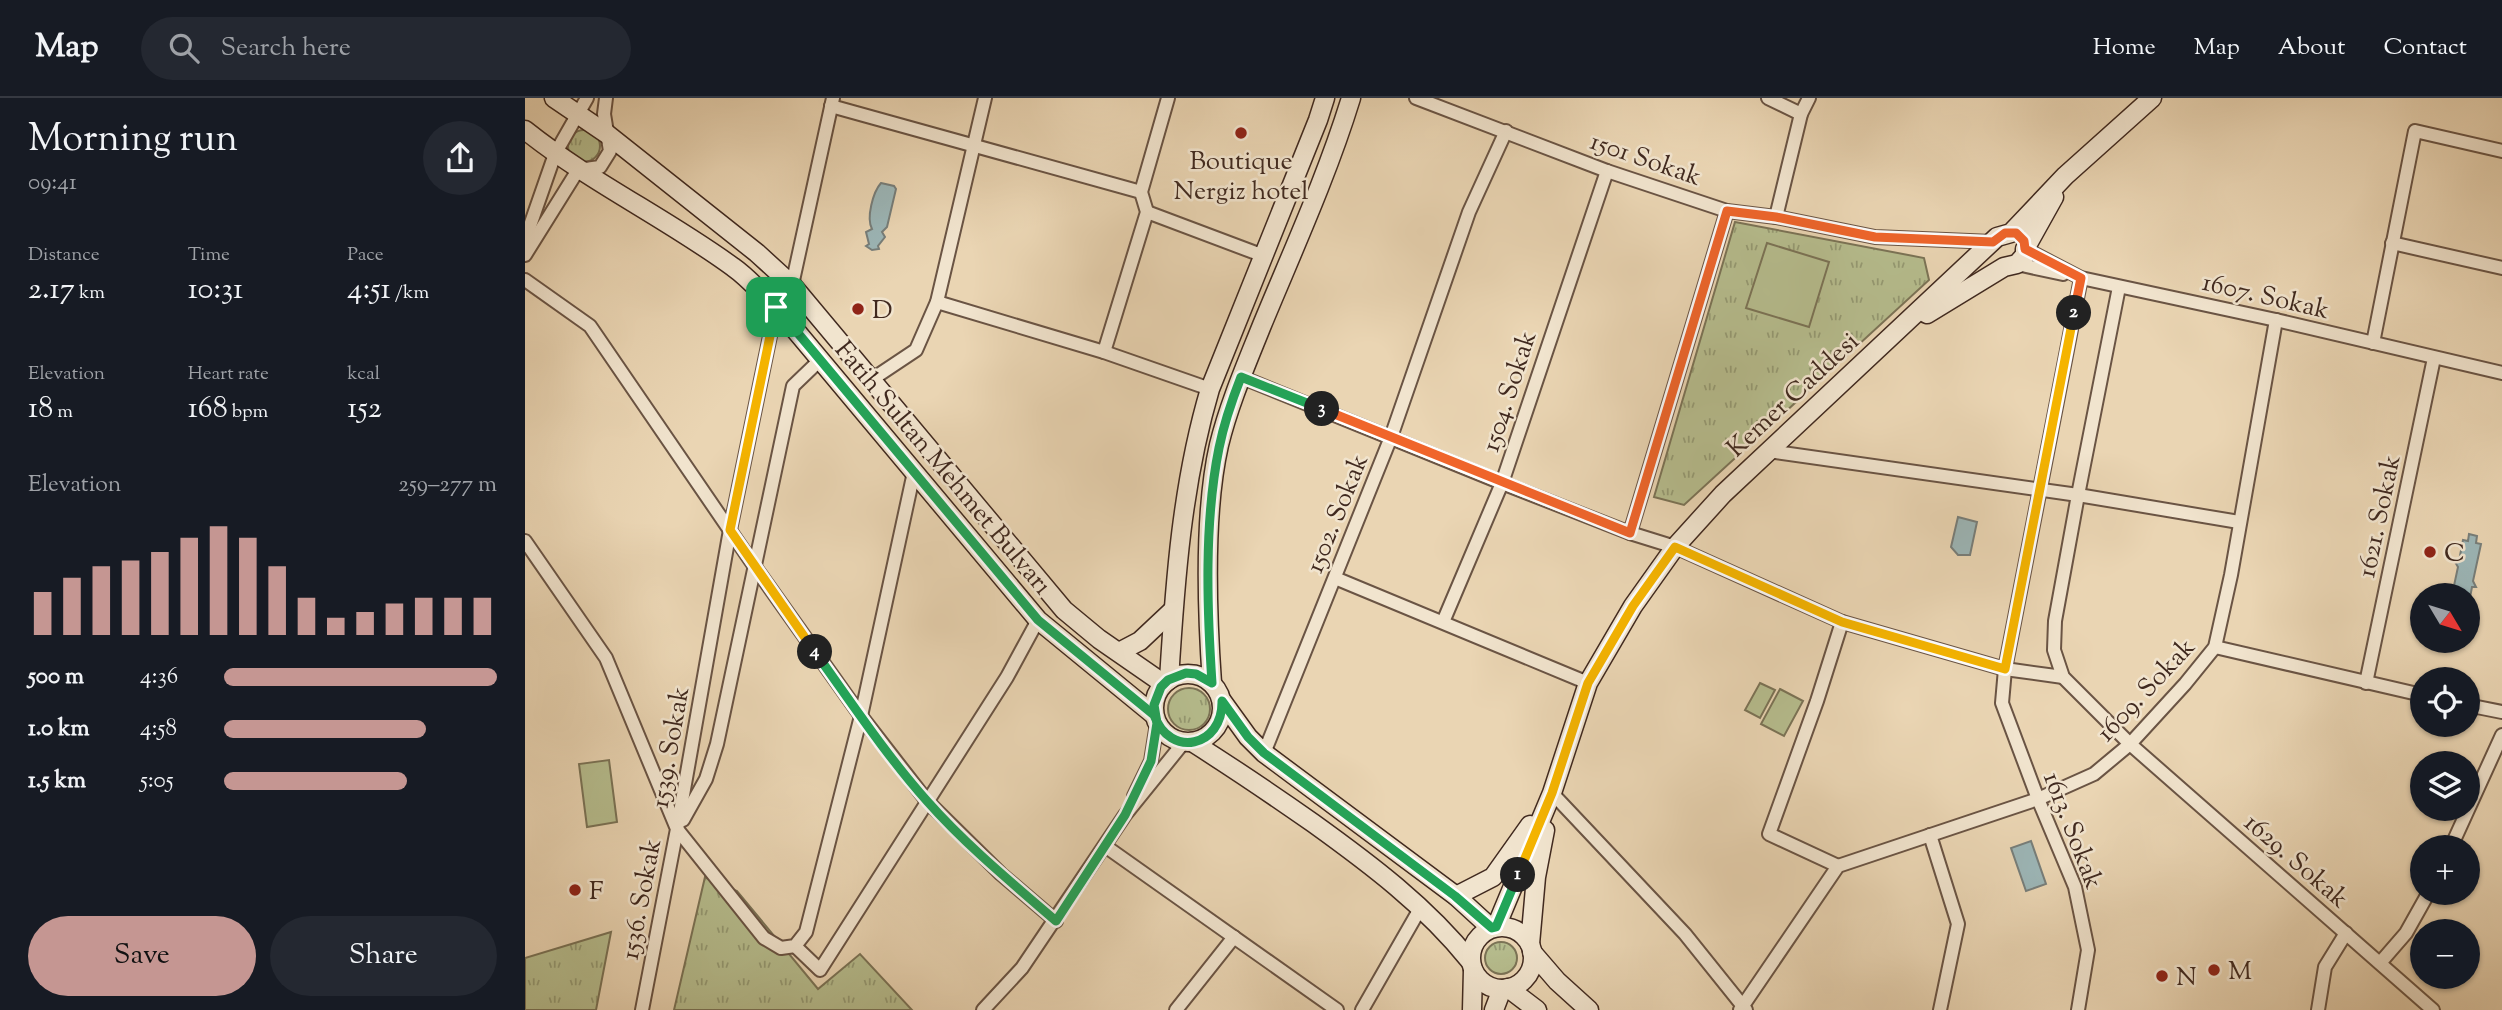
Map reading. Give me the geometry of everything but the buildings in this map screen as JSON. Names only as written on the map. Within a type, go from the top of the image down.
[{"type":"main road","name":"Fatih Sultan Mehmet Bulvarı","points":[[554,98],[583,106],[607,135],[757,253],[793,285],[1064,610],[1119,652],[1166,682]]},
{"type":"main road","points":[[1166,682],[1186,484],[1196,434],[1210,389],[1325,98]]},
{"type":"main road","points":[[1351,98],[1311,209],[1228,411],[1214,479],[1210,526],[1212,683],[1248,737],[1264,753],[1494,928]]},
{"type":"main road","name":"Kemer Caddesi","points":[[1494,928],[1552,793],[1588,683],[1633,606],[1675,547],[1723,494],[1768,451],[1999,235],[2011,233],[2065,176],[2152,98]]},
{"type":"main road","name":"Fatih Sultan Mehmet Bulvarı","points":[[525,130],[578,170],[645,207],[735,268],[776,307],[1038,620],[1156,719]]},
{"type":"main road","points":[[1891,337],[2015,260],[2065,176]]},
{"type":"main road","points":[[2011,233],[2016,233],[2024,241],[2015,260]]},
{"type":"main road","points":[[1993,242],[1989,251],[1995,263],[2015,260]]},
{"type":"main road","points":[[1119,652],[1140,641],[1173,610]]},
{"type":"main road","points":[[1212,683],[1196,674],[1186,673],[1166,682],[1156,695],[1156,719],[1168,736],[1188,742],[1240,772],[1334,839],[1421,907],[1443,928],[1485,984],[1505,988],[1537,1010]]},
{"type":"main road","points":[[1188,742],[1212,732],[1219,723],[1222,701]]},
{"type":"main road","points":[[1455,896],[1493,877],[1552,793]]},
{"type":"main road","name":"Kemer Caddesi","points":[[1531,948],[1536,877],[1552,793]]},
{"type":"main road","points":[[1472,1010],[1474,943],[1480,935],[1494,928],[1516,930],[1557,981],[1589,1010]]},
{"type":"main road","points":[[1495,1010],[1505,988],[1526,977],[1533,961],[1531,948]]},
{"type":"street","points":[[525,255],[578,170],[600,167],[610,151],[604,114],[606,98]]},
{"type":"street","points":[[871,380],[915,350],[937,302],[985,98]]},
{"type":"street","points":[[1104,352],[1147,212],[1141,192],[1168,98]]},
{"type":"street","name":"1501 Sokak","points":[[1416,98],[1607,171],[1727,211],[1776,217],[1875,237],[1993,242]]},
{"type":"street","points":[[1768,98],[1801,114]]},
{"type":"street","points":[[1776,217],[1801,114],[1809,98]]},
{"type":"street","points":[[793,285],[832,102],[974,146],[1141,192]]},
{"type":"street","points":[[525,240],[555,154],[583,106]]},
{"type":"street","name":"1502. Sokak","points":[[1264,753],[1391,437],[1469,212],[1506,131]]},
{"type":"street","points":[[2373,343],[2415,131],[2502,151]]},
{"type":"street","name":"1504. Sokak","points":[[1443,622],[1502,482],[1607,171]]},
{"type":"street","points":[[1630,533],[1727,211]]},
{"type":"street","points":[[1147,212],[1264,256]]},
{"type":"street","points":[[2392,243],[2502,268]]},
{"type":"street","name":"1607. Sokak","points":[[2015,260],[2119,287],[2276,320],[2502,373]]},
{"type":"street","name":"1613. Sokak","points":[[2078,1010],[2088,950],[2074,887],[2002,703],[2005,669],[2081,278]]},
{"type":"street","points":[[525,280],[590,326],[755,567],[861,716],[927,801],[1000,874],[1056,921]]},
{"type":"street","points":[[1241,377],[1630,533],[1675,547],[1842,622],[2005,669],[2063,677],[2055,650],[2055,621],[2119,287]]},
{"type":"street","points":[[937,302],[1104,352],[1210,389]]},
{"type":"street","name":"1539. Sokak","points":[[677,829],[730,530],[776,307]]},
{"type":"street","name":"1609. Sokak","points":[[1838,866],[2038,799],[2094,774],[2130,744],[2185,684],[2214,647],[2223,616],[2276,320]]},
{"type":"street","name":"1621. Sokak","points":[[2366,683],[2434,358]]},
{"type":"street","name":"1539. Sokak","points":[[677,829],[706,779],[717,744],[793,386],[820,360]]},
{"type":"street","points":[[1768,451],[2041,489],[2239,522]]},
{"type":"street","points":[[677,829],[764,937],[781,948],[795,946],[806,932],[816,900],[861,716],[914,472]]},
{"type":"street","name":"1536. Sokak","points":[[525,541],[606,657],[677,829],[642,1010]]},
{"type":"street","points":[[1335,578],[1588,683]]},
{"type":"street","points":[[795,946],[820,970],[1007,677],[1038,620]]},
{"type":"street","points":[[1552,793],[1685,934],[1743,1008],[1838,866],[1769,834],[1842,622]]},
{"type":"street","points":[[2214,647],[2410,692]]},
{"type":"street","name":"1629. Sokak","points":[[2063,677],[2130,744],[2433,1010]]},
{"type":"street","points":[[2480,708],[2502,712]]},
{"type":"street","points":[[983,1010],[1022,968],[1125,815],[1151,761],[1156,719]]},
{"type":"street","points":[[2456,835],[2502,735]]},
{"type":"street","points":[[1125,815],[1188,742]]},
{"type":"street","points":[[1930,835],[1958,924],[1940,1010]]},
{"type":"street","points":[[1105,846],[1337,1010]]},
{"type":"street","points":[[2380,963],[2406,933],[2422,905]]},
{"type":"street","points":[[1362,1010],[1421,907]]},
{"type":"street","points":[[2318,1010],[2325,967],[2346,933]]},
{"type":"street","points":[[1176,1010],[1234,937]]},
{"type":"green space","points":[[584,130],[595,135],[600,146],[595,157],[584,162],[573,157],[568,146],[573,135]]},
{"type":"green space","points":[[1735,222],[1924,258],[1929,280],[1684,505],[1654,497]]},
{"type":"green space","points":[[1767,243],[1829,262],[1809,327],[1746,308]]},
{"type":"green space","points":[[1760,683],[1775,690],[1760,718],[1745,710]]},
{"type":"green space","points":[[1189,688],[1204,694],[1210,709],[1204,724],[1189,730],[1174,724],[1168,709],[1174,694]]},
{"type":"green space","points":[[1780,689],[1803,701],[1784,736],[1761,724]]},
{"type":"green space","points":[[609,760],[617,822],[587,827],[579,764]]},
{"type":"green space","points":[[705,877],[737,891],[818,989],[860,954],[912,1010],[674,1010]]},
{"type":"green space","points":[[611,932],[596,1010],[525,1010],[525,958]]},
{"type":"green space","points":[[1501,942],[1512,947],[1517,958],[1512,969],[1501,974],[1490,969],[1485,958],[1490,947]]},
{"type":"water","points":[[881,183],[896,189],[887,227],[882,232],[885,237],[878,246],[879,249],[872,250],[866,246],[869,244],[866,232],[872,229],[871,205]]},
{"type":"water","points":[[1958,517],[1977,522],[1970,555],[1958,555],[1951,547]]},
{"type":"water","points":[[2469,534],[2477,536],[2476,543],[2481,544],[2474,583],[2455,583],[2458,567],[2455,562],[2459,561],[2463,540],[2468,541]]},
{"type":"water","points":[[2031,841],[2046,884],[2026,891],[2011,848]]},
{"type":"place","name":"Boutique Nergiz hotel","points":[[1241,133]]},
{"type":"place","name":"D","points":[[858,309]]},
{"type":"place","name":"C","points":[[2430,552]]},
{"type":"place","name":"F","points":[[575,890]]},
{"type":"place","name":"M","points":[[2214,970]]},
{"type":"place","name":"N","points":[[2162,976]]},
{"type":"route","points":[[776,307],[730,530],[861,716],[927,801],[1000,874],[1056,921],[1125,815],[1151,761],[1157,723],[1154,715],[1154,705],[1161,687],[1168,680],[1186,673],[1196,674],[1212,683],[1209,624],[1210,526],[1214,479],[1228,411],[1241,377],[1630,533],[1727,211],[1776,217],[1875,237],[1993,242],[1999,235],[2016,233],[2024,241],[2025,249],[2081,278],[2005,669],[1842,622],[1675,547],[1633,606],[1588,683],[1552,793],[1496,927],[1492,928],[1455,896],[1264,753],[1248,737],[1222,701],[1219,723],[1203,739],[1184,742],[1168,736],[1154,715],[1038,620],[776,307]]}]
